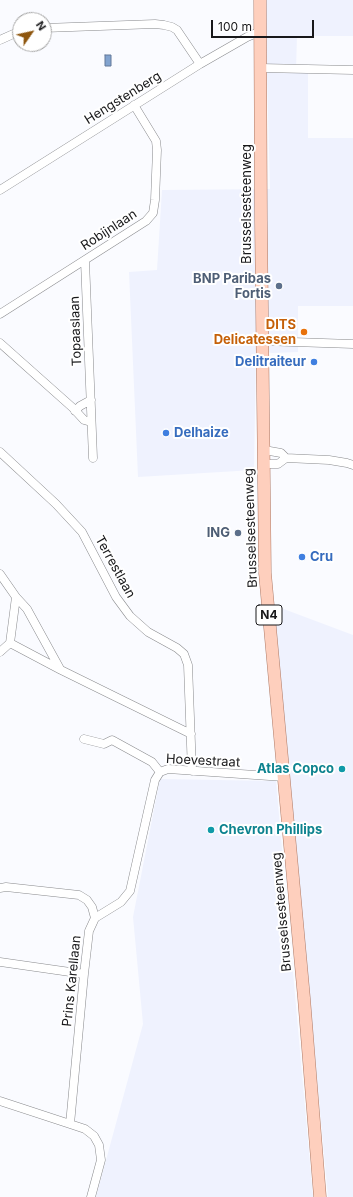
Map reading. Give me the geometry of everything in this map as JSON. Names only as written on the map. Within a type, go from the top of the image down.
[{"type":"main road","name":"Brusselsesteenweg","points":[[260,0],[260,207],[265,573],[320,1197]]},
{"type":"street","points":[[52,28],[155,24],[164,25],[177,30],[200,64]]},
{"type":"street","name":"Hengstenberg","points":[[0,190],[200,64],[247,37],[261,31]]},
{"type":"street","points":[[0,40],[12,35]]},
{"type":"street","points":[[261,68],[353,70]]},
{"type":"street","name":"Robijnlaan","points":[[0,314],[146,221],[153,213],[157,150],[156,141],[134,105]]},
{"type":"street","name":"Topaaslaan","points":[[85,261],[93,458]]},
{"type":"street","points":[[263,341],[353,344]]},
{"type":"street","points":[[0,343],[84,420],[91,422]]},
{"type":"street","points":[[75,411],[80,406],[91,400]]},
{"type":"street","points":[[264,450],[281,453],[286,458]]},
{"type":"street","name":"Terrestlaan","points":[[0,452],[56,504],[82,532],[116,597],[130,616],[148,632],[177,648],[184,654],[188,665],[192,771]]},
{"type":"street","points":[[263,464],[278,464],[286,458],[329,460],[353,465]]},
{"type":"street","points":[[0,574],[16,597],[27,609],[60,670]]},
{"type":"street","points":[[0,652],[10,643],[16,597]]},
{"type":"street","points":[[10,643],[60,670],[191,734]]},
{"type":"street","name":"Hoevestraat","points":[[84,739],[104,744],[112,740],[152,762],[160,772],[168,770],[284,777]]},
{"type":"street","points":[[0,888],[6,886],[79,895],[87,900],[92,907],[95,918],[121,902],[130,891],[155,780],[160,772]]},
{"type":"street","name":"Prins Karellaan","points":[[70,1124],[84,974],[90,931],[95,918]]},
{"type":"street","points":[[0,962],[84,974]]},
{"type":"street","points":[[0,1101],[85,1129],[94,1136],[99,1144],[101,1160],[91,1197]]},
{"type":"shaded area","points":[[265,0],[353,0],[353,36],[297,36],[296,70],[308,70],[308,138],[353,138],[353,306],[298,306],[298,352],[272,353],[256,350],[254,470],[138,477],[129,272],[157,270],[162,190],[270,189]]},
{"type":"shaded area","points":[[273,605],[353,635],[353,1197],[328,1197]]},
{"type":"shaded area","points":[[160,779],[276,781],[313,1197],[96,1197],[143,1024],[133,917]]},
{"type":"water","points":[[105,55],[111,55],[111,66],[105,66]]},
{"type":"place","name":"BNP Paribas Fortis","points":[[279,286]]},
{"type":"place","name":"DITS Delicatessen","points":[[304,332]]},
{"type":"place","name":"Delitraiteur","points":[[314,362]]},
{"type":"place","name":"Delhaize","points":[[166,433]]},
{"type":"place","name":"ING","points":[[238,533]]},
{"type":"place","name":"Cru","points":[[302,557]]},
{"type":"place","name":"Atlas Copco","points":[[342,769]]},
{"type":"place","name":"Chevron Phillips","points":[[211,830]]}]
